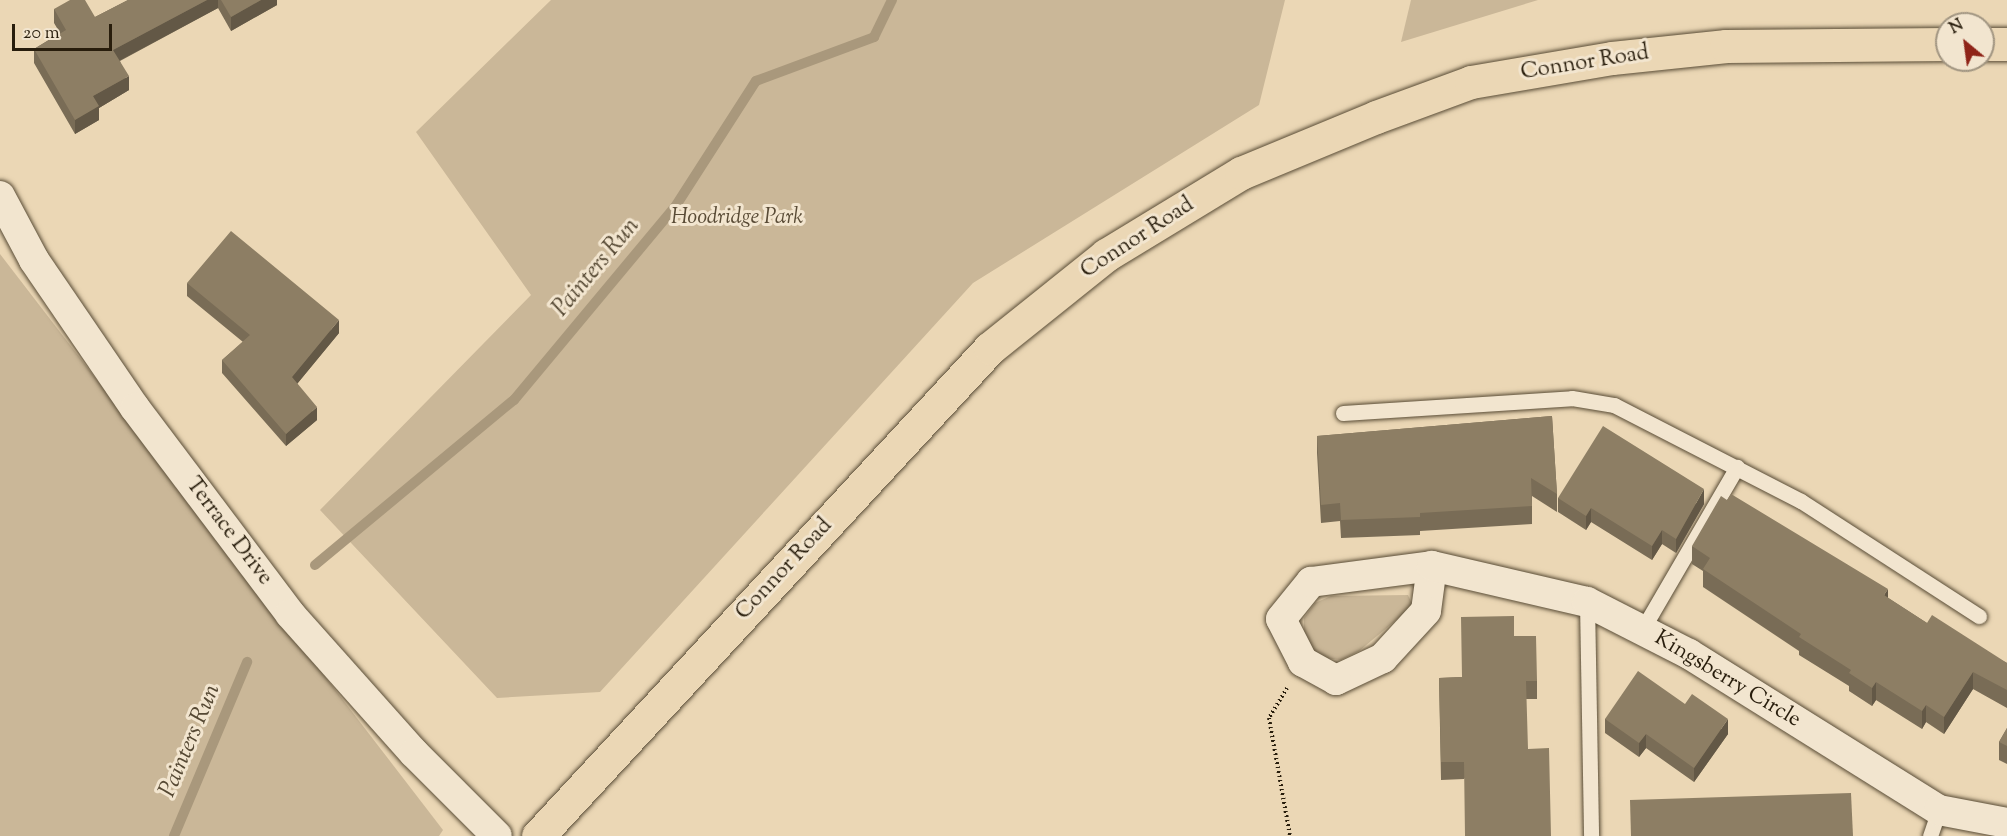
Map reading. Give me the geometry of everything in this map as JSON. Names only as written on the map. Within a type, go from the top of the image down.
[{"type":"main road","name":"Connor Road","points":[[538,836],[990,348],[1106,255],[1241,173],[1376,117],[1471,82],[1612,58],[1726,45],[1935,44]]},
{"type":"street","name":"Terrace Drive","points":[[0,196],[34,260],[135,408],[290,614],[414,753],[497,836]]},
{"type":"street","name":"Kingsberry Circle","points":[[1303,662],[1281,620],[1311,582],[1432,566],[1587,602],[1689,654],[1935,823],[2007,823]]},
{"type":"street","points":[[1303,662],[1336,680],[1383,658],[1426,611],[1432,566]]},
{"type":"lane","points":[[1343,413],[1572,398],[1614,405],[1801,501],[1979,616]]},
{"type":"lane","points":[[1642,630],[1737,467]]},
{"type":"lane","points":[[1587,602],[1591,836]]},
{"type":"path","points":[[1290,836],[1269,718],[1303,662]]},
{"type":"green space","name":"Hoodridge Park","points":[[551,0],[1285,0],[1259,105],[973,283],[600,692],[497,698],[320,510],[531,295],[416,132]]},
{"type":"green space","points":[[1411,0],[1538,0],[1401,42]]},
{"type":"green space","points":[[0,254],[443,830],[439,836],[0,836]]},
{"type":"green space","points":[[1408,595],[1413,606],[1359,651],[1341,660],[1324,658],[1311,650],[1304,637],[1304,618],[1315,603],[1331,596]]},
{"type":"building","points":[[70,0],[85,0],[95,17],[128,0],[207,0],[113,50],[129,76],[93,96],[99,106],[75,120],[34,49],[66,30],[54,9]]},
{"type":"building","points":[[221,0],[261,0],[231,17]]},
{"type":"building","points":[[231,231],[339,320],[292,377],[317,407],[286,434],[222,360],[250,335],[187,283]]},
{"type":"building","points":[[1552,416],[1557,494],[1531,478],[1532,506],[1420,513],[1420,517],[1341,520],[1340,503],[1321,505],[1317,436]]},
{"type":"building","points":[[1603,426],[1704,489],[1676,539],[1662,530],[1652,546],[1591,508],[1586,516],[1558,498]]},
{"type":"building","points":[[1731,494],[1888,589],[1884,595],[1927,623],[1932,615],[2007,663],[2007,690],[1973,672],[1944,717],[1926,705],[1922,711],[1876,682],[1872,688],[1849,673],[1851,670],[1799,637],[1801,634],[1703,569],[1710,558],[1692,546],[1721,496],[1727,500]]},
{"type":"building","points":[[1514,616],[1514,636],[1536,636],[1537,681],[1526,681],[1528,749],[1549,748],[1551,836],[1465,836],[1464,762],[1441,762],[1439,678],[1462,677],[1461,617]]},
{"type":"building","points":[[1638,671],[1685,704],[1692,694],[1728,719],[1694,768],[1646,734],[1639,743],[1605,719]]},
{"type":"building","points":[[2007,728],[2007,746],[1999,742]]},
{"type":"building","points":[[1851,793],[1853,836],[1631,836],[1630,800]]},
{"type":"waterway","name":"Painters Run","points":[[315,565],[514,400],[675,207],[756,81],[874,37],[892,0]]},
{"type":"waterway","name":"Painters Run","points":[[174,836],[247,662]]}]
